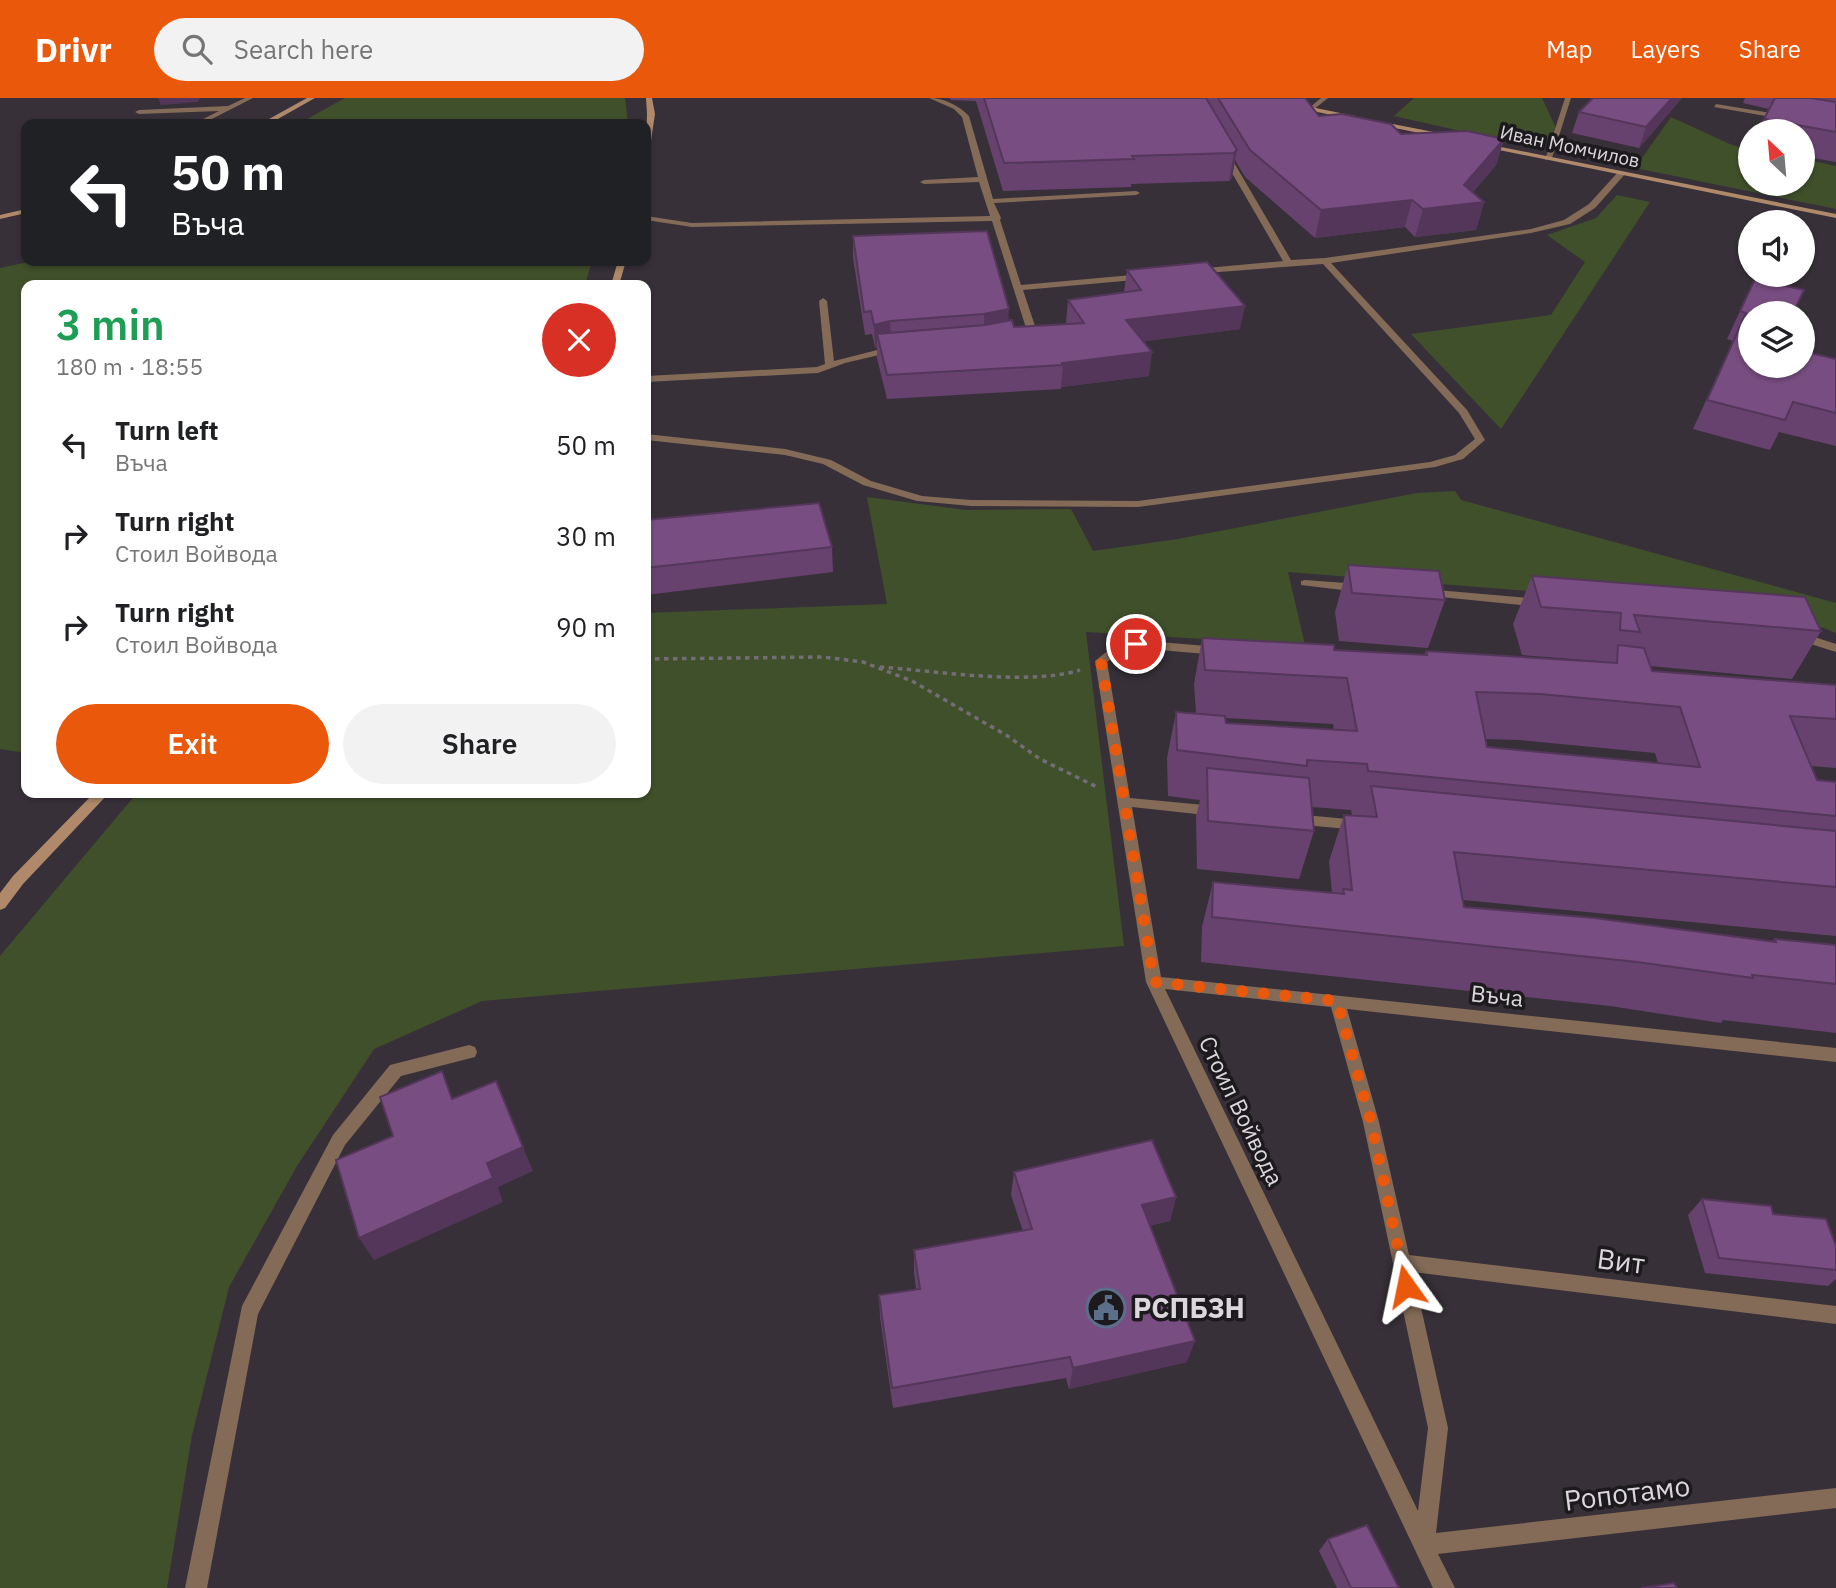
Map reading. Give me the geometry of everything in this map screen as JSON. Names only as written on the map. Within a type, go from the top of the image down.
[{"type":"street","points":[[207,119],[250,98]]},
{"type":"street","points":[[273,119],[312,98]]},
{"type":"street","points":[[649,98],[650,119]]},
{"type":"street","points":[[932,98],[956,108],[965,116],[1032,332],[1010,341]]},
{"type":"street","points":[[1311,109],[1325,98]]},
{"type":"street","points":[[1548,158],[1568,98]]},
{"type":"street","points":[[1284,104],[1456,139]]},
{"type":"street","points":[[1717,106],[1790,119]]},
{"type":"street","points":[[139,112],[230,108]]},
{"type":"street","name":"Иван Момчилов","points":[[1469,142],[1836,216]]},
{"type":"street","points":[[1220,145],[1287,263]]},
{"type":"street","points":[[1180,273],[1325,261],[1531,231],[1567,222],[1592,206],[1622,173]]},
{"type":"street","points":[[924,182],[983,179]]},
{"type":"street","points":[[991,201],[1136,193]]},
{"type":"street","points":[[0,217],[21,212]]},
{"type":"street","points":[[651,219],[692,225],[997,218]]},
{"type":"street","points":[[651,438],[785,452],[827,463],[867,483],[921,499],[971,503],[1138,504],[1431,465],[1458,457],[1480,440],[1463,412],[1325,261]]},
{"type":"street","points":[[1019,288],[1153,276]]},
{"type":"street","points":[[823,301],[830,365]]},
{"type":"street","points":[[651,379],[818,370],[899,348]]},
{"type":"street","points":[[1305,583],[1374,589]]},
{"type":"street","points":[[1415,592],[1553,604]]},
{"type":"street","points":[[1782,630],[1836,648]]},
{"type":"street","points":[[1101,661],[1119,648],[1136,644],[1232,653]]},
{"type":"street","name":"Стоил Войвода","points":[[1101,661],[1154,982],[1444,1588]]},
{"type":"street","points":[[0,904],[18,880],[98,798]]},
{"type":"street","points":[[1126,802],[1223,812]]},
{"type":"street","points":[[1279,817],[1376,827]]},
{"type":"street","name":"Въча","points":[[1154,982],[1836,1055]]},
{"type":"street","points":[[1337,1001],[1371,1122],[1438,1429],[1424,1545]]},
{"type":"street","points":[[197,1588],[249,1312],[339,1140],[396,1070],[469,1052]]},
{"type":"street","name":"Вит","points":[[1400,1262],[1836,1315]]},
{"type":"street","name":"Ропотамо","points":[[1424,1545],[1836,1498]]},
{"type":"path","points":[[651,659],[823,657],[863,662],[912,681],[1006,735],[1041,759],[1126,802]]},
{"type":"path","points":[[876,667],[1032,677],[1060,676],[1101,661]]},
{"type":"green space","points":[[345,98],[625,98],[627,119],[307,119]]},
{"type":"green space","points":[[1414,98],[1542,98],[1556,128],[1540,149],[1394,116]]},
{"type":"green space","points":[[1671,117],[1738,146],[1738,189],[1635,168]]},
{"type":"green space","points":[[1815,162],[1836,166],[1836,209],[1772,196],[1815,196]]},
{"type":"green space","points":[[1617,195],[1650,202],[1501,429],[1411,334],[1551,315],[1585,262],[1547,235],[1596,218]]},
{"type":"green space","points":[[21,264],[21,266],[591,266],[586,280],[21,280],[21,752],[0,749],[0,268]]},
{"type":"green space","points":[[1455,491],[1461,500],[1836,603],[1836,633],[1747,608],[1288,572],[1305,645],[1086,632],[1124,946],[482,1001],[374,1049],[297,1166],[229,1287],[192,1435],[167,1588],[0,1588],[0,956],[133,798],[651,798],[651,613],[887,604],[867,497],[966,510],[1071,509],[1093,551],[1178,539],[1417,493]]},
{"type":"building","points":[[984,98],[1206,98],[1237,150],[1234,153],[1132,156],[1134,159],[1004,163]]},
{"type":"building","points":[[1218,98],[1305,98],[1319,116],[1342,114],[1391,124],[1401,134],[1467,131],[1504,139],[1464,185],[1484,202],[1423,209],[1412,200],[1321,210],[1250,150]]},
{"type":"building","points":[[1593,98],[1672,98],[1646,127],[1579,112]]},
{"type":"building","points":[[1775,98],[1811,98],[1836,102],[1836,132],[1815,128],[1815,119],[1764,119]]},
{"type":"building","points":[[987,231],[1009,309],[874,325],[871,311],[864,312],[853,236]]},
{"type":"building","points":[[1207,262],[1245,306],[1126,320],[1152,352],[1062,363],[1063,365],[887,375],[877,334],[985,325],[1012,320],[1014,327],[1084,323],[1068,300],[1141,290],[1127,270]]},
{"type":"building","points":[[1751,287],[1791,287],[1804,290],[1799,301],[1745,301]]},
{"type":"building","points":[[1738,331],[1738,378],[1815,378],[1815,354],[1836,359],[1836,413],[1793,402],[1785,420],[1707,400]]},
{"type":"building","points":[[819,503],[832,547],[651,567],[651,520]]},
{"type":"building","points":[[1348,565],[1439,571],[1445,600],[1352,593]]},
{"type":"building","points":[[1532,576],[1805,597],[1821,631],[1634,615],[1640,632],[1620,630],[1621,613],[1541,607]]},
{"type":"building","points":[[1202,638],[1334,645],[1334,650],[1427,655],[1426,651],[1617,663],[1618,645],[1644,648],[1652,671],[1836,685],[1836,719],[1790,716],[1817,780],[1836,782],[1836,816],[1368,771],[1367,764],[1307,760],[1307,766],[1177,750],[1176,712],[1225,716],[1226,723],[1357,731],[1347,678],[1205,670]],"holes":[[[1476,692],[1540,694],[1680,707],[1700,767],[1487,747]]]},
{"type":"building","points":[[1207,768],[1309,778],[1314,831],[1208,821]]},
{"type":"building","points":[[1371,786],[1836,831],[1836,887],[1454,852],[1464,907],[1595,918],[1776,942],[1775,939],[1836,945],[1836,984],[1752,975],[1753,978],[1637,962],[1212,917],[1213,882],[1344,894],[1343,889],[1352,890],[1344,815],[1377,817]]},
{"type":"building","points":[[442,1071],[452,1099],[496,1081],[523,1147],[487,1163],[493,1178],[359,1238],[336,1160],[393,1136],[380,1097]]},
{"type":"building","points":[[1152,1140],[1176,1197],[1142,1205],[1195,1341],[1073,1368],[1070,1357],[892,1388],[879,1295],[920,1289],[914,1250],[1032,1229],[1014,1172]]},
{"type":"building","points":[[1702,1199],[1771,1206],[1773,1214],[1826,1219],[1836,1246],[1836,1270],[1719,1258]]},
{"type":"building","points":[[1367,1525],[1399,1588],[1351,1588],[1328,1539]]},
{"type":"building","points":[[1674,1583],[1677,1588],[1641,1588]]},
{"type":"place","name":"РСПБЗН","points":[[1106,1308]]},
{"type":"route","points":[[1136,644],[1119,648],[1101,661],[1154,982],[1337,1001],[1371,1122],[1406,1286]]}]
